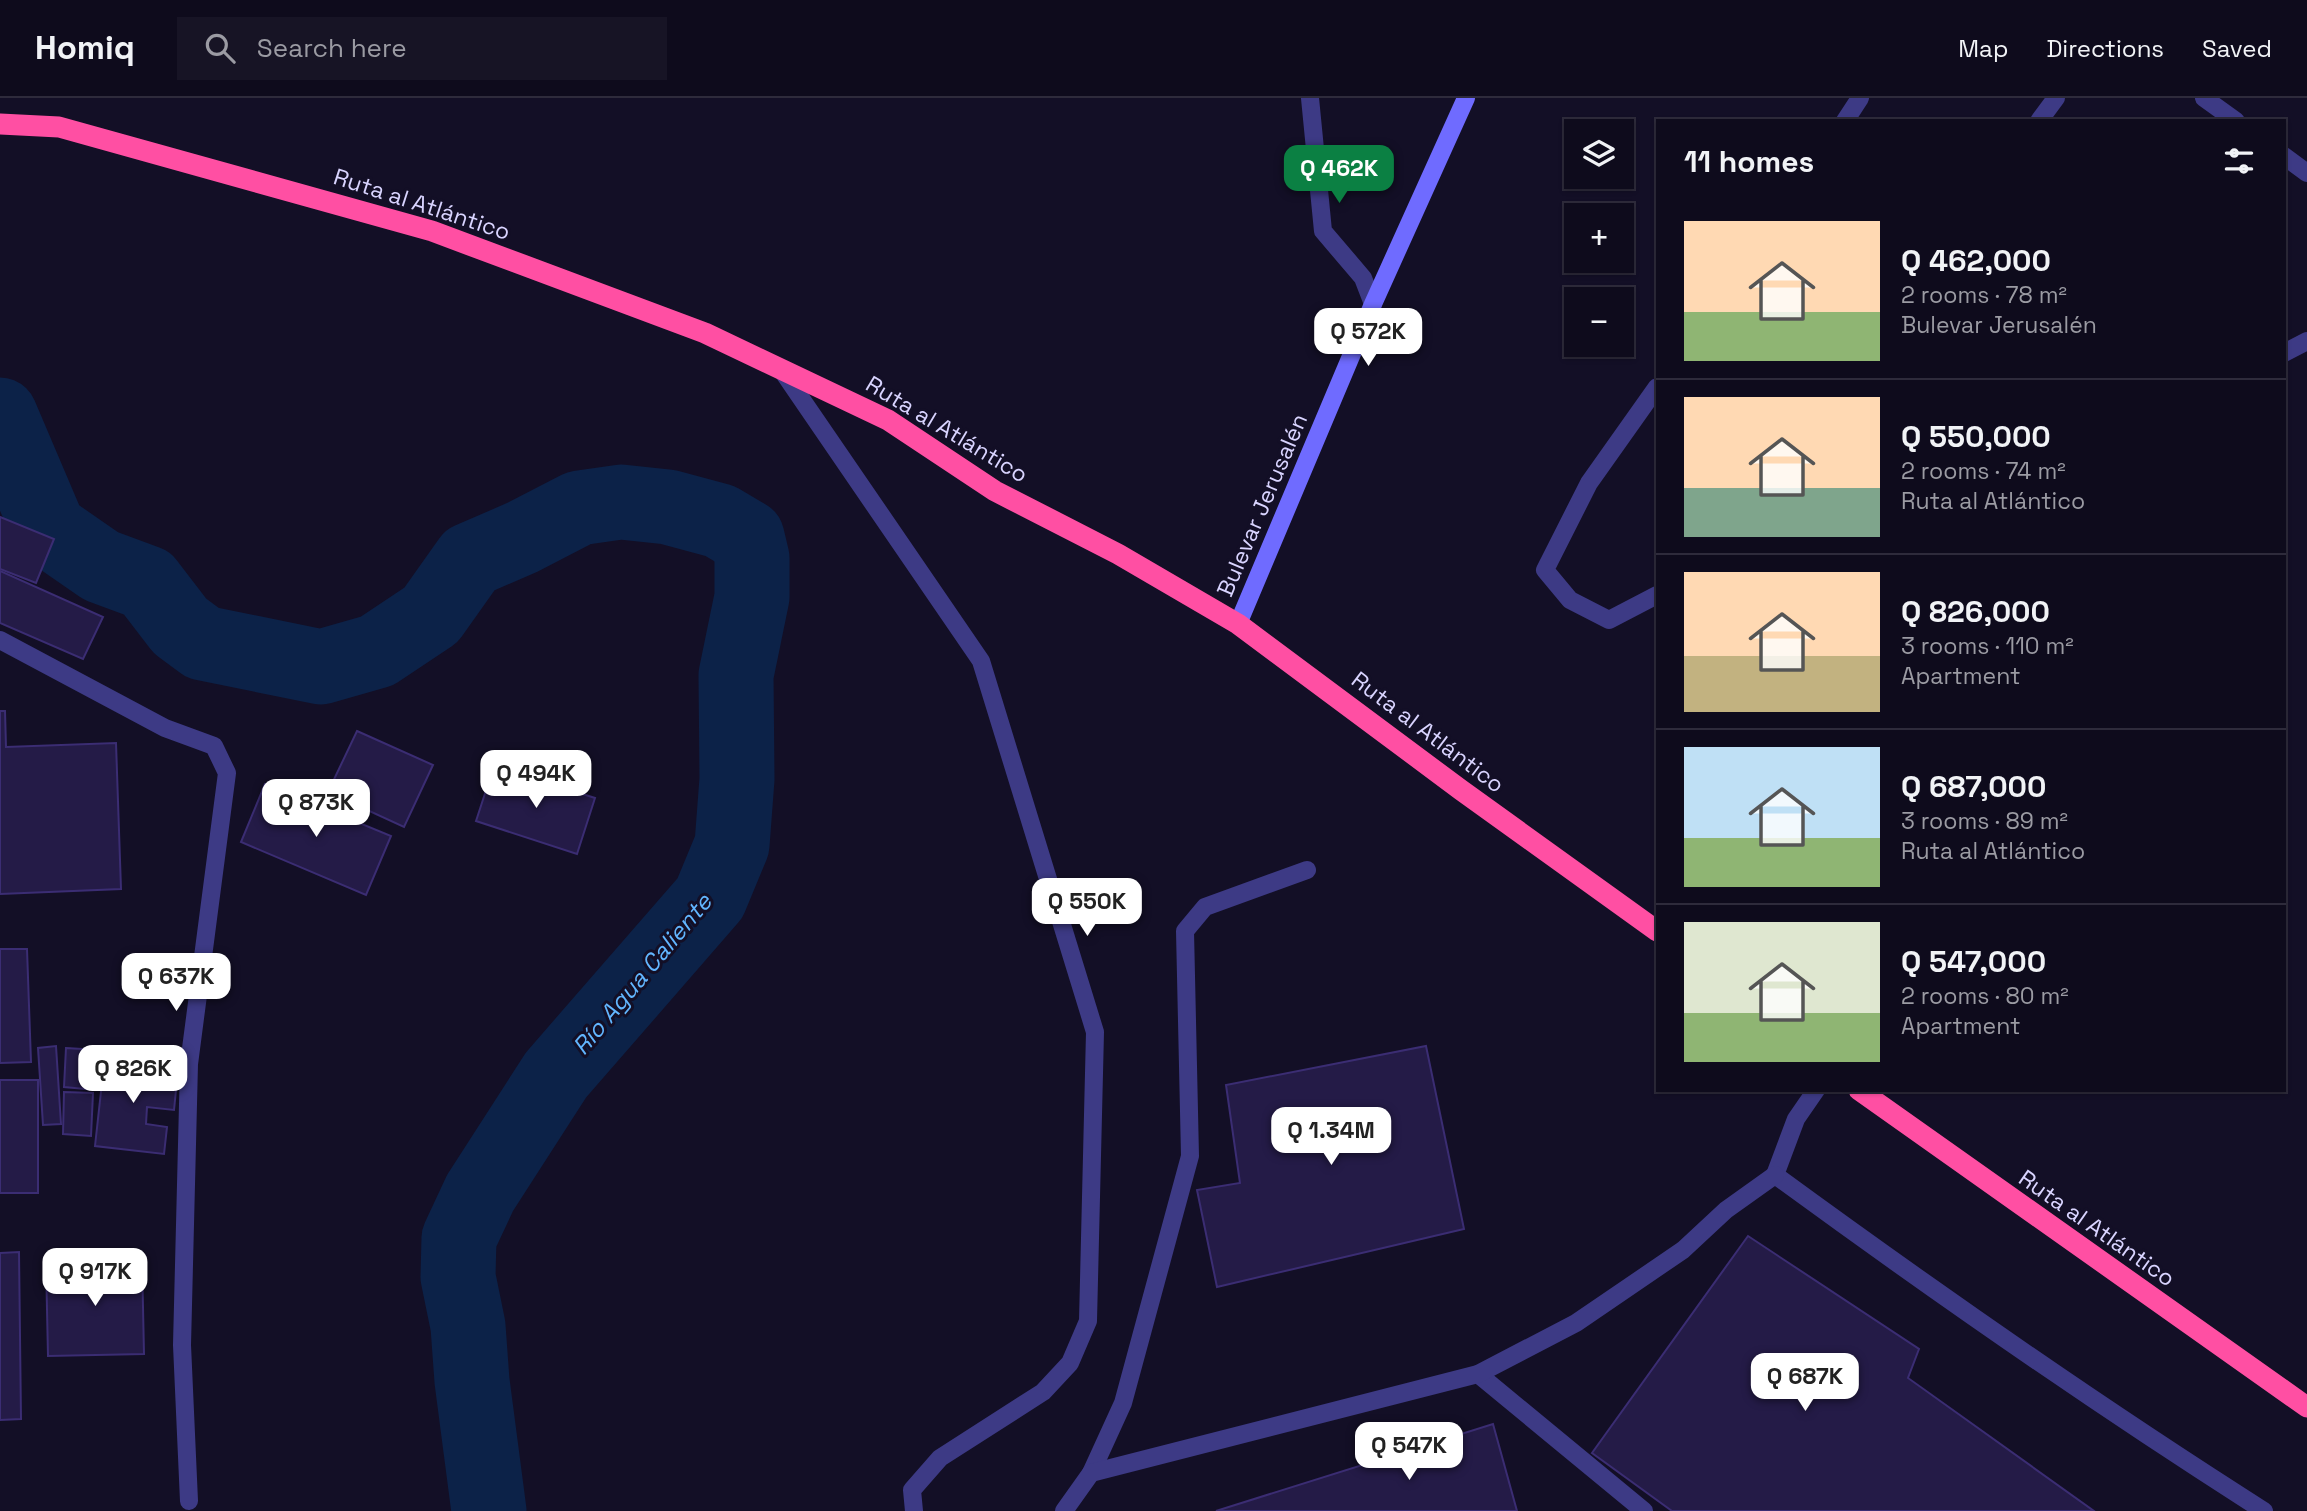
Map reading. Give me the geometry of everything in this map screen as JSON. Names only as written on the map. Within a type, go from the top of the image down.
[{"type":"highway","name":"Ruta al Atlántico","points":[[0,124],[59,127],[432,231],[705,333],[888,420],[995,491],[1118,554],[1238,624],[1656,930]]},
{"type":"highway","name":"Ruta al Atlántico","points":[[1862,1092],[2307,1407]]},
{"type":"main road","name":"Bulevar Jerusalén","points":[[1238,624],[1374,304],[1466,98]]},
{"type":"street","points":[[1310,98],[1324,231],[1363,278],[1374,304]]},
{"type":"street","points":[[1845,119],[1860,98]]},
{"type":"street","points":[[2040,119],[2056,98]]},
{"type":"street","points":[[2204,98],[2233,119]]},
{"type":"street","points":[[2286,157],[2307,173]]},
{"type":"street","points":[[2286,352],[2307,341]]},
{"type":"street","points":[[781,369],[981,661],[1096,1032],[1088,1321],[1070,1363],[1043,1392],[940,1458],[912,1490],[914,1511]]},
{"type":"street","points":[[1656,388],[1589,484],[1545,570],[1570,600],[1609,620],[1656,596]]},
{"type":"street","points":[[0,640],[165,728],[214,746],[227,773],[189,1064],[182,1345],[189,1501]]},
{"type":"street","points":[[1064,1511],[1091,1473],[1123,1403],[1190,1156],[1185,931],[1205,907],[1307,870]]},
{"type":"street","points":[[1091,1473],[1478,1374],[1576,1323],[1683,1250],[1726,1210],[1775,1175],[1796,1119],[1815,1092]]},
{"type":"street","points":[[1775,1175],[1914,1277],[2125,1422],[2264,1511]]},
{"type":"street","points":[[1478,1374],[1644,1511]]},
{"type":"building","points":[[0,517],[54,539],[36,583],[0,569]]},
{"type":"building","points":[[0,571],[103,617],[83,659],[0,623]]},
{"type":"building","points":[[0,711],[5,711],[6,747],[116,743],[121,889],[0,894]]},
{"type":"building","points":[[357,731],[433,765],[404,827],[328,792]]},
{"type":"building","points":[[494,766],[595,798],[577,854],[476,821]]},
{"type":"building","points":[[265,784],[391,836],[366,895],[241,842]]},
{"type":"building","points":[[0,949],[27,949],[31,1062],[0,1063]]},
{"type":"building","points":[[56,1046],[61,1124],[43,1125],[38,1048]]},
{"type":"building","points":[[1426,1046],[1464,1229],[1217,1287],[1197,1190],[1240,1183],[1226,1085]]},
{"type":"building","points":[[66,1048],[98,1050],[96,1090],[64,1087]]},
{"type":"building","points":[[105,1055],[157,1060],[155,1077],[177,1080],[174,1110],[147,1107],[146,1124],[167,1127],[164,1154],[95,1146]]},
{"type":"building","points":[[0,1080],[38,1080],[38,1193],[0,1193]]},
{"type":"building","points":[[64,1092],[93,1093],[91,1136],[63,1134]]},
{"type":"building","points":[[1748,1236],[1919,1349],[1908,1378],[2094,1511],[1672,1511],[1592,1453]]},
{"type":"building","points":[[19,1252],[21,1419],[0,1420],[0,1253]]},
{"type":"building","points":[[142,1260],[144,1354],[48,1356],[46,1262]]},
{"type":"building","points":[[1493,1424],[1517,1511],[1216,1511]]},
{"type":"waterway","name":"Río Agua Caliente","points":[[0,415],[49,530],[101,566],[147,583],[180,626],[203,643],[321,667],[377,651],[431,615],[470,560],[579,508],[621,502],[668,507],[720,521],[747,537],[752,558],[752,597],[736,675],[737,779],[732,845],[710,898],[556,1075],[480,1193],[459,1238],[458,1277],[468,1326],[472,1381],[489,1511]]}]
